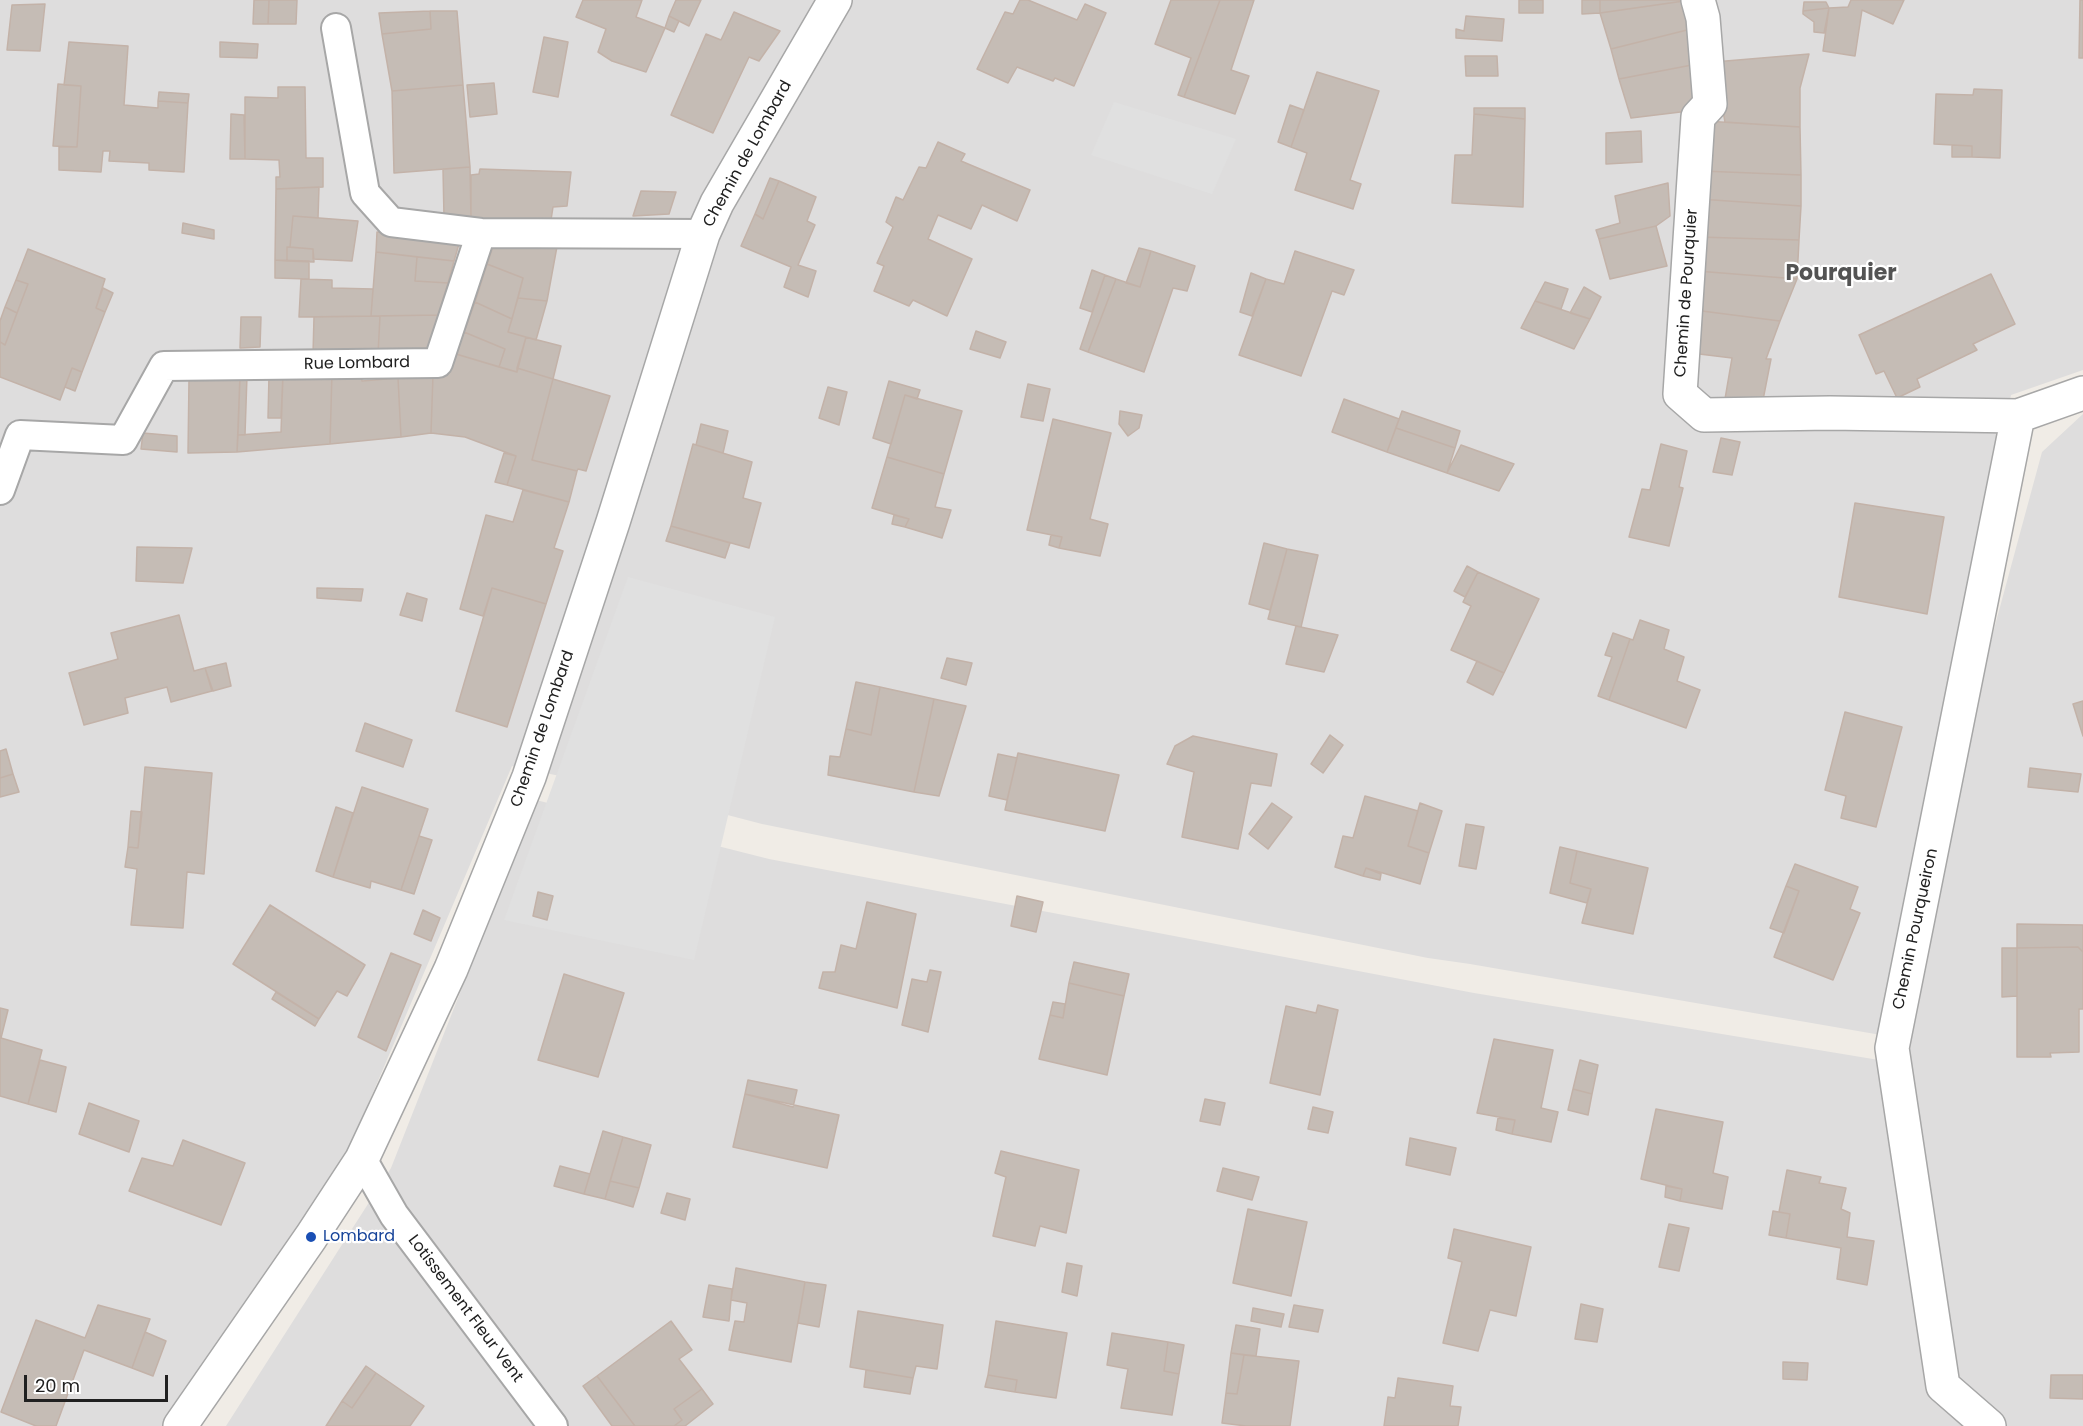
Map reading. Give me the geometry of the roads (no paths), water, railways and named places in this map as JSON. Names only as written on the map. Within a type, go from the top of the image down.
[{"type":"street","name":"Chemin de Lombard","points":[[180,1426],[362,1159],[451,969],[529,777],[613,522],[703,234],[717,203],[835,0]]},
{"type":"street","name":"Chemin de Pourquier","points":[[1698,0],[1703,18],[1710,104],[1698,117],[1680,394],[1704,415],[2018,416],[2083,393]]},
{"type":"street","name":"Chemin Pourqueiron","points":[[1989,1426],[1943,1386],[1892,1048],[2018,416]]},
{"type":"lane","points":[[336,28],[365,193],[392,222],[481,233],[703,234]]},
{"type":"lane","name":"Rue Lombard","points":[[0,490],[21,435],[123,440],[164,366],[438,363],[481,233]]},
{"type":"lane","name":"Lotissement Fleur Vent","points":[[362,1159],[394,1215],[553,1426]]},
{"type":"place","name":"Lombard","points":[[311,1237]]},
{"type":"district","name":"Pourquier","points":[[1841,274]]}]
